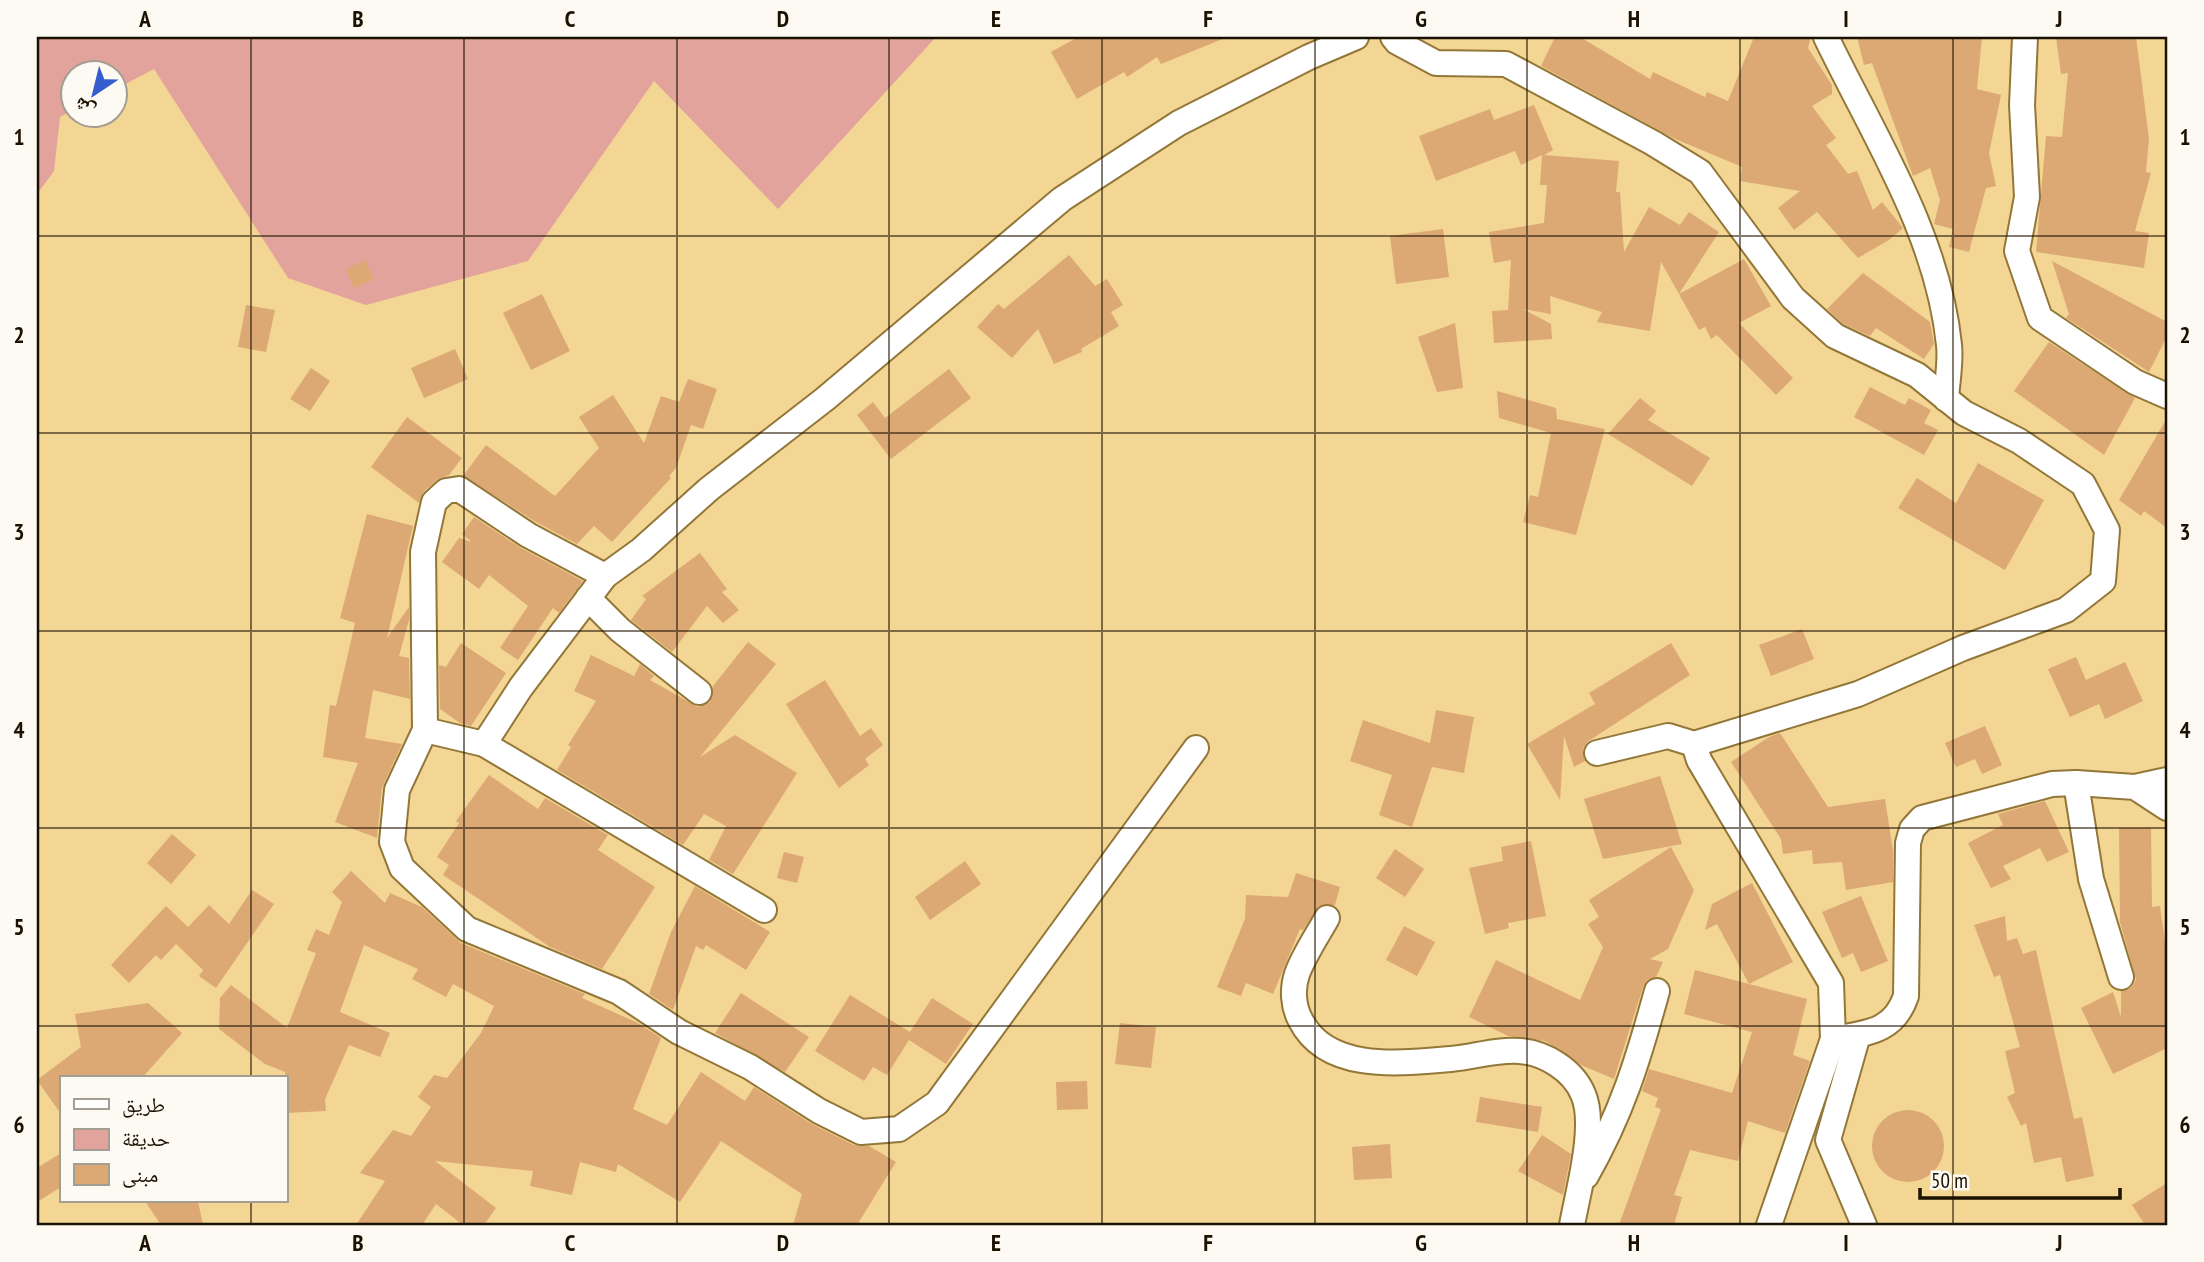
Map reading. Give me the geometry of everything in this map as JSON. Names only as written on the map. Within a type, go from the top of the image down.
[{"type":"street","points":[[484,744],[521,687],[605,576],[642,550],[709,489],[825,400],[1062,199],[1179,123],[1310,57],[1356,37]]},
{"type":"street","points":[[1393,37],[1396,42],[1436,63],[1506,64],[1700,172],[1793,298],[1835,336],[1917,375],[1964,413],[2019,441],[2083,484],[2107,530],[2103,581],[2066,610],[1963,648],[1858,694],[1694,744],[1668,736],[1597,753]]},
{"type":"street","points":[[1826,37],[1895,174],[1938,278],[1950,347],[1946,399]]},
{"type":"street","points":[[2025,37],[2022,105],[2027,197],[2017,251],[2039,318],[2135,382],[2167,397]]},
{"type":"street","points":[[605,576],[528,535],[459,489],[446,491],[434,502],[423,552],[425,730],[397,790],[392,842],[402,868],[467,929],[619,992],[679,1031],[750,1067],[819,1111],[861,1132],[899,1129],[937,1103],[1196,748]]},
{"type":"street","points":[[588,598],[620,630],[699,692]]},
{"type":"street","points":[[425,730],[484,744],[764,910]]},
{"type":"street","points":[[1694,744],[1699,760],[1831,983],[1833,1039],[1769,1225]]},
{"type":"street","points":[[1833,1039],[1880,1031],[1897,1016],[1906,996],[1908,843],[1917,823],[1928,814],[2052,784],[2134,787],[2167,780]]},
{"type":"street","points":[[2076,783],[2091,879],[2121,977]]},
{"type":"street","points":[[2134,787],[2167,807]]},
{"type":"street","points":[[1327,918],[1297,974],[1294,989],[1299,1018],[1316,1041],[1351,1058],[1370,1062],[1452,1059],[1504,1051],[1538,1054],[1553,1061],[1577,1082],[1588,1109],[1572,1225]]},
{"type":"street","points":[[1578,1189],[1613,1127],[1632,1080],[1657,991]]},
{"type":"street","points":[[1858,1035],[1828,1140],[1864,1225]]},
{"type":"green space","points":[[37,37],[936,37],[778,209],[654,81],[528,261],[366,305],[288,278],[154,69],[130,82],[130,60],[60,60],[60,117],[54,171],[37,194]]},
{"type":"building","points":[[1078,37],[1225,38],[1161,64],[1157,57],[1127,77],[1124,72],[1077,99],[1051,52]]},
{"type":"building","points":[[1555,37],[1580,37],[1650,79],[1653,72],[1705,97],[1707,92],[1728,101],[1754,37],[1811,37],[1808,48],[1832,85],[1832,94],[1812,106],[1836,138],[1826,145],[1848,174],[1857,171],[1873,210],[1882,202],[1903,228],[1889,240],[1858,258],[1817,212],[1794,230],[1778,208],[1800,191],[1740,181],[1742,167],[1673,138],[1541,66]]},
{"type":"building","points":[[1857,37],[1982,37],[1977,89],[2001,95],[1989,153],[1996,186],[1986,188],[1969,252],[1949,247],[1953,229],[1934,224],[1940,200],[1930,168],[1913,176],[1872,63],[1864,65]]},
{"type":"building","points":[[2056,37],[2136,37],[2149,139],[2146,172],[2151,173],[2135,231],[2149,233],[2144,268],[2036,252],[2046,136],[2062,137],[2068,73],[2061,74]]},
{"type":"building","points":[[1534,105],[1553,150],[1544,155],[1619,161],[1616,192],[1620,192],[1624,252],[1649,207],[1680,225],[1689,212],[1719,232],[1679,294],[1661,262],[1650,331],[1597,322],[1602,312],[1550,296],[1551,314],[1523,309],[1551,324],[1552,339],[1494,343],[1492,311],[1508,310],[1511,260],[1494,263],[1489,232],[1544,223],[1547,185],[1540,185],[1542,155],[1521,165],[1515,151],[1436,181],[1419,136],[1490,109],[1494,120]]},
{"type":"building","points":[[1443,229],[1449,277],[1396,284],[1390,236]]},
{"type":"building","points":[[1069,255],[1095,286],[1107,279],[1123,305],[1111,312],[1119,326],[1081,349],[1082,352],[1054,364],[1038,329],[1012,358],[977,327],[998,304],[1004,309]]},
{"type":"building","points":[[1744,259],[1771,306],[1739,323],[1793,378],[1776,395],[1717,335],[1711,339],[1705,327],[1699,330],[1679,294]]},
{"type":"building","points":[[365,260],[374,279],[354,288],[346,269]]},
{"type":"building","points":[[2052,261],[2167,322],[2167,336],[2149,372],[2066,318],[2069,314]]},
{"type":"building","points":[[1863,273],[1930,322],[1934,344],[1924,359],[1876,328],[1870,336],[1843,324],[1827,309]]},
{"type":"building","points":[[542,294],[570,351],[531,370],[503,313]]},
{"type":"building","points":[[246,305],[275,310],[266,352],[238,347]]},
{"type":"building","points":[[1455,323],[1463,388],[1437,392],[1418,337]]},
{"type":"building","points":[[2049,342],[2135,398],[2104,455],[2014,391]]},
{"type":"building","points":[[455,349],[468,379],[424,398],[411,368]]},
{"type":"building","points":[[311,368],[330,381],[310,411],[290,399]]},
{"type":"building","points":[[949,369],[971,398],[891,459],[857,415],[873,402],[885,418]]},
{"type":"building","points":[[688,379],[717,389],[703,429],[691,425],[676,468],[669,476],[671,478],[612,542],[594,526],[577,544],[536,522],[463,476],[486,445],[555,496],[599,448],[579,417],[613,395],[644,443],[661,396],[679,402]]},
{"type":"building","points":[[1870,387],[1905,405],[1909,398],[1931,410],[1924,423],[1938,430],[1924,455],[1854,417]]},
{"type":"building","points":[[1497,391],[1556,408],[1557,419],[1605,429],[1576,535],[1523,522],[1530,495],[1538,497],[1551,433],[1499,418]]},
{"type":"building","points":[[1640,398],[1656,411],[1648,420],[1710,458],[1692,486],[1608,434]]},
{"type":"building","points":[[407,417],[462,458],[449,475],[437,480],[424,491],[419,503],[371,467]]},
{"type":"building","points":[[2167,418],[2167,528],[2144,511],[2141,516],[2119,500]]},
{"type":"building","points":[[1978,463],[2044,500],[2005,570],[1898,508],[1917,478],[1956,503]]},
{"type":"building","points":[[367,514],[413,526],[387,638],[409,607],[409,620],[399,656],[409,658],[410,699],[373,690],[365,738],[402,744],[382,788],[377,838],[335,822],[358,763],[323,757],[330,705],[336,706],[355,623],[340,618]]},
{"type":"building","points":[[474,517],[521,548],[583,581],[559,613],[553,608],[518,660],[500,648],[528,606],[489,575],[479,589],[442,562],[459,538],[472,542],[462,534]]},
{"type":"building","points":[[700,553],[727,589],[722,592],[739,610],[723,623],[707,606],[672,652],[631,620],[646,599],[642,596]]},
{"type":"building","points":[[1802,629],[1814,659],[1771,676],[1759,645]]},
{"type":"building","points":[[748,642],[776,664],[700,757],[735,735],[797,773],[733,874],[709,860],[726,826],[704,814],[683,845],[557,770],[571,747],[568,745],[596,701],[574,691],[591,655],[634,676],[640,664],[654,676],[650,680],[698,707],[710,702],[713,686]]},
{"type":"building","points":[[461,643],[506,673],[471,726],[460,723],[440,709],[439,665],[446,667]]},
{"type":"building","points":[[1671,643],[1690,675],[1587,742],[1583,749],[1585,761],[1574,767],[1564,736],[1560,800],[1527,744],[1595,704],[1589,693]]},
{"type":"building","points":[[2076,657],[2086,680],[2125,662],[2143,701],[2105,719],[2099,704],[2070,717],[2048,669]]},
{"type":"building","points":[[825,680],[860,736],[871,728],[883,745],[865,759],[869,765],[839,788],[786,704]]},
{"type":"building","points":[[1436,710],[1474,717],[1464,773],[1432,767],[1412,827],[1379,815],[1392,775],[1350,761],[1363,720],[1430,743]]},
{"type":"building","points":[[1985,726],[2002,765],[1982,774],[1975,759],[1956,767],[1945,743]]},
{"type":"building","points":[[1780,733],[1828,807],[1885,799],[1893,851],[1893,882],[1846,890],[1842,862],[1813,864],[1812,850],[1783,854],[1781,839],[1731,762],[1769,737]]},
{"type":"building","points":[[489,775],[538,809],[545,798],[608,835],[598,850],[655,887],[602,969],[550,947],[443,875],[449,865],[437,857],[459,823],[456,821]]},
{"type":"building","points":[[1660,776],[1682,844],[1603,859],[1584,799]]},
{"type":"building","points":[[2045,801],[2069,852],[2047,862],[2040,848],[2003,866],[2011,879],[1991,888],[1968,843],[2003,825],[1998,814]]},
{"type":"building","points":[[2119,828],[2151,828],[2152,907],[2160,906],[2167,957],[2167,1048],[2113,1074],[2081,1008],[2113,992],[2121,1017],[2121,991],[2131,988],[2136,980],[2120,922]]},
{"type":"building","points":[[172,834],[196,855],[171,884],[147,863]]},
{"type":"building","points":[[1531,841],[1546,916],[1508,923],[1509,928],[1485,934],[1469,868],[1503,861],[1501,847]]},
{"type":"building","points":[[1671,847],[1694,890],[1668,949],[1650,959],[1663,962],[1656,977],[1647,980],[1643,987],[1614,1079],[1581,1065],[1545,1041],[1508,1036],[1469,1017],[1496,960],[1580,1000],[1603,947],[1588,924],[1599,917],[1589,900]]},
{"type":"building","points":[[1395,849],[1424,869],[1405,897],[1376,878]]},
{"type":"building","points":[[784,852],[804,857],[797,883],[777,878]]},
{"type":"building","points":[[965,861],[981,884],[930,920],[915,897]]},
{"type":"building","points":[[351,871],[385,903],[390,893],[422,907],[461,943],[585,994],[582,998],[638,1023],[661,1038],[633,1109],[667,1125],[701,1072],[745,1101],[754,1087],[812,1124],[854,1145],[869,1146],[896,1162],[857,1225],[793,1225],[802,1194],[721,1141],[680,1202],[618,1164],[616,1172],[580,1162],[572,1195],[530,1186],[533,1171],[435,1161],[496,1208],[484,1225],[463,1225],[436,1204],[422,1225],[356,1225],[385,1181],[360,1173],[393,1130],[411,1136],[431,1107],[418,1097],[434,1075],[447,1078],[481,1033],[494,1006],[453,984],[446,997],[412,979],[418,969],[364,945],[340,1012],[390,1033],[380,1057],[349,1045],[325,1099],[326,1111],[287,1113],[285,1072],[265,1064],[219,1029],[220,998],[231,985],[287,1028],[316,953],[307,950],[316,929],[329,935],[342,902],[332,892]]},
{"type":"building","points":[[1296,873],[1340,887],[1335,905],[1319,906],[1303,930],[1300,929],[1273,994],[1246,983],[1241,996],[1217,987],[1245,919],[1246,895],[1288,897]]},
{"type":"building","points":[[1752,883],[1793,962],[1749,984],[1717,924],[1705,930],[1712,904]]},
{"type":"building","points":[[695,886],[770,932],[746,970],[706,945],[703,950],[696,946],[673,1010],[649,994],[671,932]]},
{"type":"building","points":[[252,890],[274,904],[216,988],[199,976],[203,970],[176,944],[161,960],[156,955],[129,983],[111,965],[166,906],[188,927],[209,905],[229,924]]},
{"type":"building","points":[[1861,896],[1888,961],[1861,972],[1853,953],[1842,958],[1822,912]]},
{"type":"building","points":[[2005,916],[2007,941],[2017,938],[2023,954],[2036,950],[2074,1119],[2082,1117],[2094,1176],[2066,1182],[2061,1157],[2034,1163],[2026,1123],[2021,1126],[2007,1097],[2015,1093],[2005,1051],[2020,1047],[2000,975],[1994,977],[1974,925]]},
{"type":"building","points":[[1404,926],[1435,942],[1417,976],[1386,960]]},
{"type":"building","points":[[1695,970],[1807,999],[1793,1055],[1810,1061],[1785,1133],[1748,1121],[1738,1161],[1690,1150],[1674,1195],[1682,1197],[1674,1225],[1619,1225],[1661,1109],[1655,1107],[1658,1098],[1642,1091],[1649,1069],[1732,1093],[1752,1032],[1684,1014]]},
{"type":"building","points":[[741,993],[809,1037],[785,1072],[715,1033]]},
{"type":"building","points":[[850,995],[910,1032],[932,998],[973,1024],[946,1064],[909,1040],[887,1075],[873,1067],[864,1081],[815,1051]]},
{"type":"building","points":[[148,1003],[182,1033],[144,1076],[60,1076],[60,1113],[37,1080],[81,1047],[75,1014]]},
{"type":"building","points":[[1120,1023],[1156,1027],[1151,1068],[1115,1064]]},
{"type":"building","points":[[1087,1081],[1088,1109],[1057,1110],[1056,1082]]},
{"type":"building","points":[[1480,1097],[1542,1107],[1538,1132],[1476,1122]]},
{"type":"building","points":[[1908,1110],[1928,1116],[1938,1126],[1944,1146],[1938,1166],[1928,1176],[1908,1182],[1888,1176],[1878,1166],[1872,1146],[1878,1126],[1888,1116]]},
{"type":"building","points":[[1542,1135],[1571,1154],[1563,1195],[1518,1171]]},
{"type":"building","points":[[1390,1144],[1392,1178],[1354,1180],[1352,1147]]},
{"type":"building","points":[[60,1154],[60,1188],[37,1202],[37,1168]]},
{"type":"building","points":[[2167,1183],[2167,1225],[2145,1225],[2132,1205]]},
{"type":"building","points":[[146,1202],[198,1202],[203,1225],[161,1225]]}]
